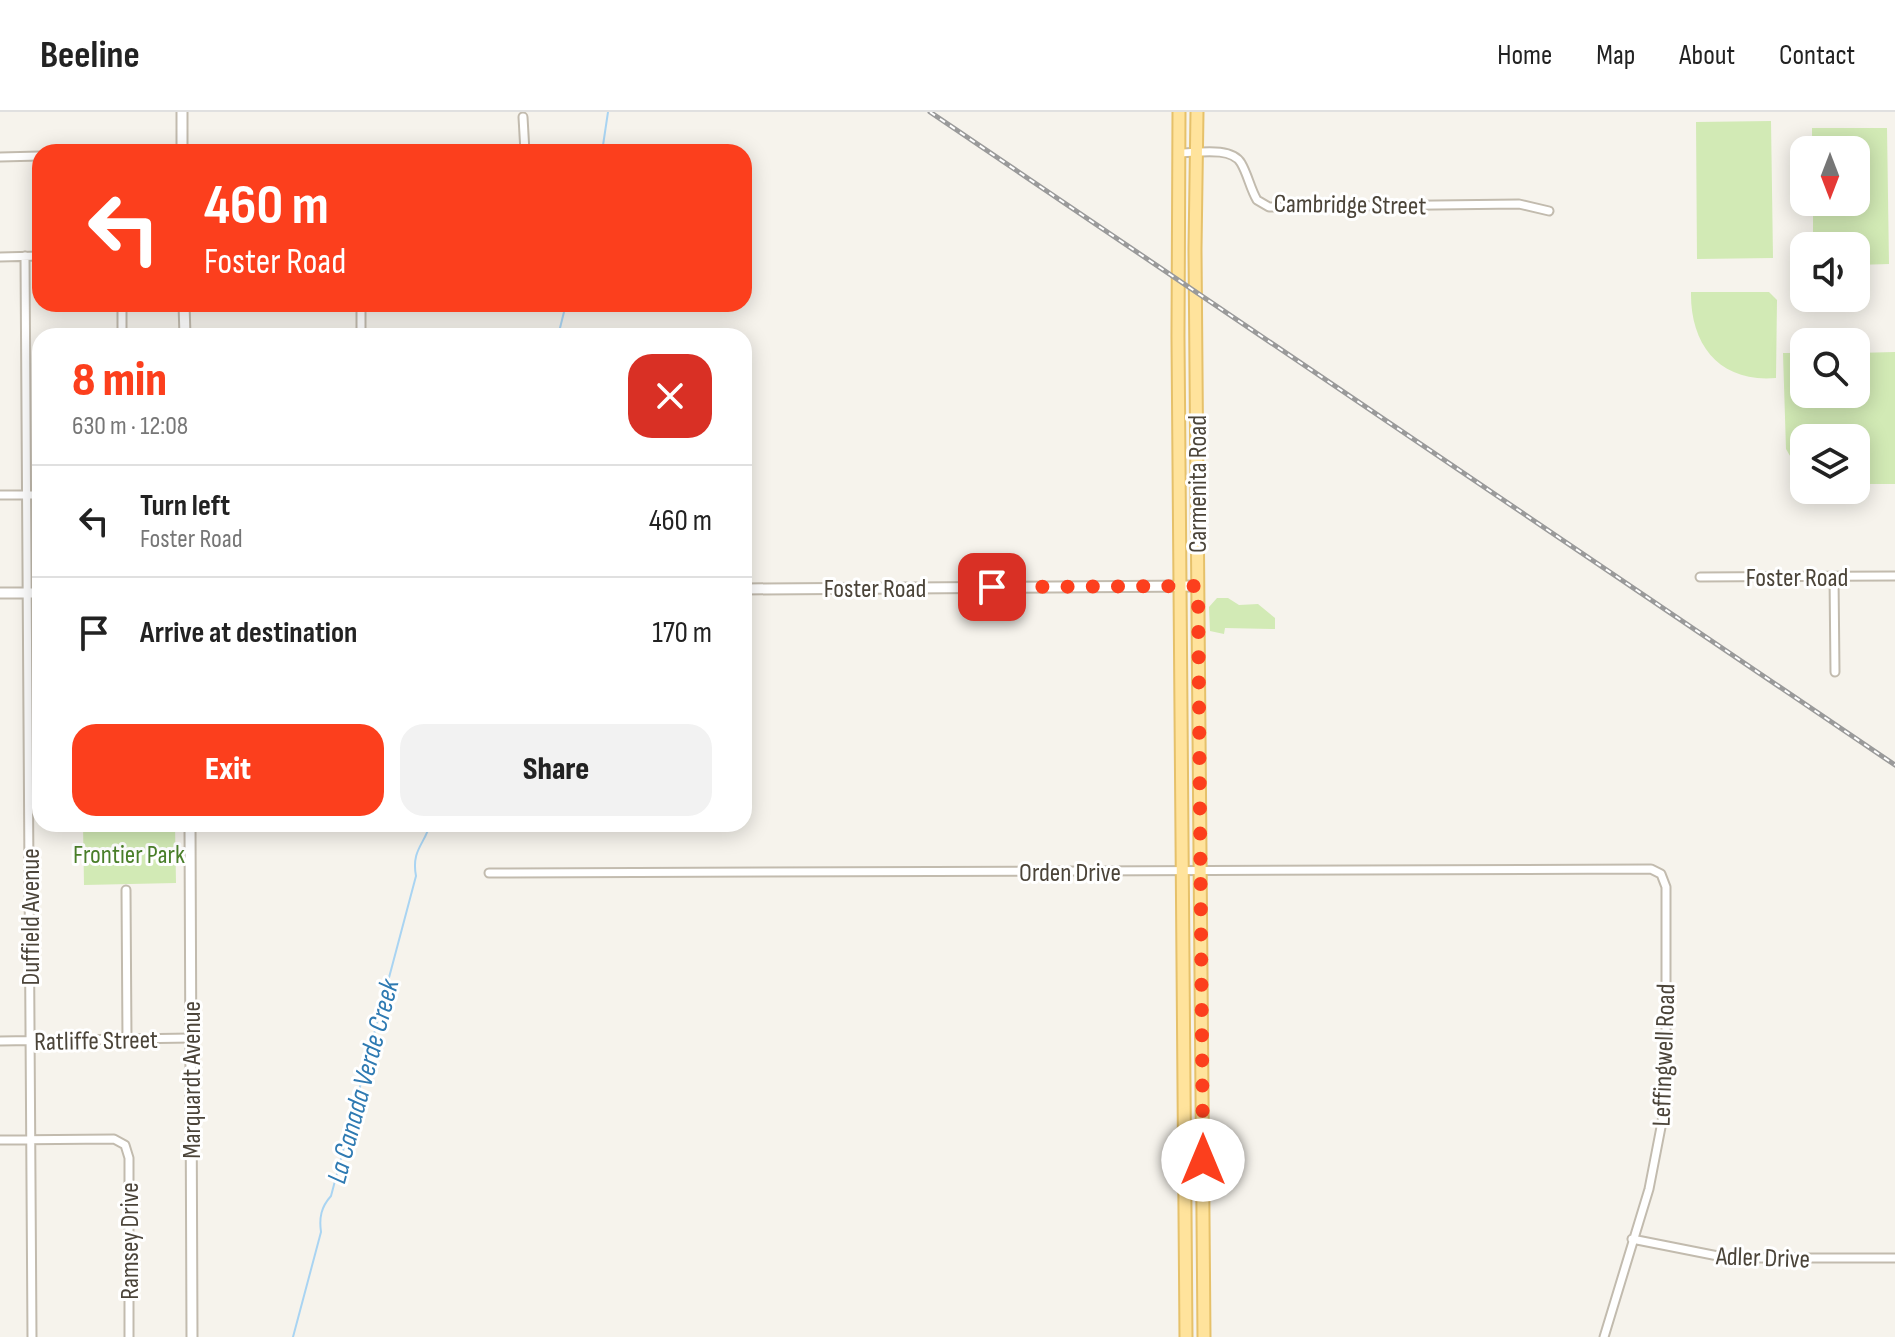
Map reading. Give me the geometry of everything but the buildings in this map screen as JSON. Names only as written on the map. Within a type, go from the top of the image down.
[{"type":"main road","name":"Carmenita Road","points":[[1179,112],[1177,295],[1186,1337]]},
{"type":"main road","name":"Carmenita Road","points":[[1197,112],[1204,1337]]},
{"type":"main road","points":[[1185,1099],[1203,1100]]},
{"type":"street","points":[[182,112],[182,144]]},
{"type":"street","points":[[523,117],[525,144]]},
{"type":"street","name":"Cambridge Street","points":[[1179,153],[1226,153],[1237,158],[1257,200],[1269,207],[1519,204],[1549,211]]},
{"type":"street","points":[[0,157],[32,156]]},
{"type":"street","name":"Duffield Avenue","points":[[25,256],[32,1337]]},
{"type":"street","points":[[0,257],[32,256]]},
{"type":"street","points":[[0,495],[32,495]]},
{"type":"street","points":[[1834,576],[1835,672]]},
{"type":"street","name":"Foster Road","points":[[1700,577],[1895,576]]},
{"type":"street","name":"Foster Road","points":[[752,589],[1198,586]]},
{"type":"street","points":[[0,593],[29,593]]},
{"type":"street","name":"Marquardt Avenue","points":[[190,832],[192,1337]]},
{"type":"street","name":"Orden Drive","points":[[489,873],[1651,869]]},
{"type":"street","name":"Leffingwell Road","points":[[1604,1337],[1655,1166],[1666,1090],[1666,887],[1661,874],[1651,869]]},
{"type":"street","points":[[126,890],[127,1040]]},
{"type":"street","name":"Ratliffe Street","points":[[0,1041],[191,1038]]},
{"type":"street","name":"Ramsey Drive","points":[[30,1140],[114,1139],[125,1145],[129,1158],[129,1337]]},
{"type":"street","points":[[0,1140],[30,1140]]},
{"type":"street","name":"Adler Drive","points":[[1632,1239],[1728,1258],[1895,1258]]},
{"type":"green space","points":[[1771,121],[1773,258],[1697,259],[1696,122]]},
{"type":"green space","points":[[1812,128],[1887,128],[1889,264],[1870,265],[1870,232],[1813,232],[1813,216],[1870,216],[1870,136],[1812,136]]},
{"type":"green space","points":[[1691,292],[1769,292],[1777,300],[1776,378],[1739,374],[1712,357],[1696,328]]},
{"type":"green space","points":[[1895,352],[1895,484],[1870,484],[1870,424],[1790,424],[1790,456],[1786,449],[1783,353],[1790,353],[1790,408],[1870,408],[1870,353]]},
{"type":"green space","points":[[1217,598],[1228,598],[1239,605],[1258,604],[1275,618],[1275,629],[1225,628],[1224,634],[1210,631],[1209,607]]},
{"type":"green space","name":"Frontier Park","points":[[83,832],[175,832],[176,883],[84,885]]},
{"type":"waterway","name":"La Canada Verde Creek","points":[[603,144],[608,112]]},
{"type":"waterway","name":"La Canada Verde Creek","points":[[560,328],[564,312]]},
{"type":"waterway","name":"La Canada Verde Creek","points":[[293,1337],[321,1232],[322,1213],[331,1196],[416,876],[415,860],[428,832]]},
{"type":"railway","points":[[930,112],[1895,765]]},
{"type":"route","points":[[992,587],[1198,586],[1203,1160]]}]
